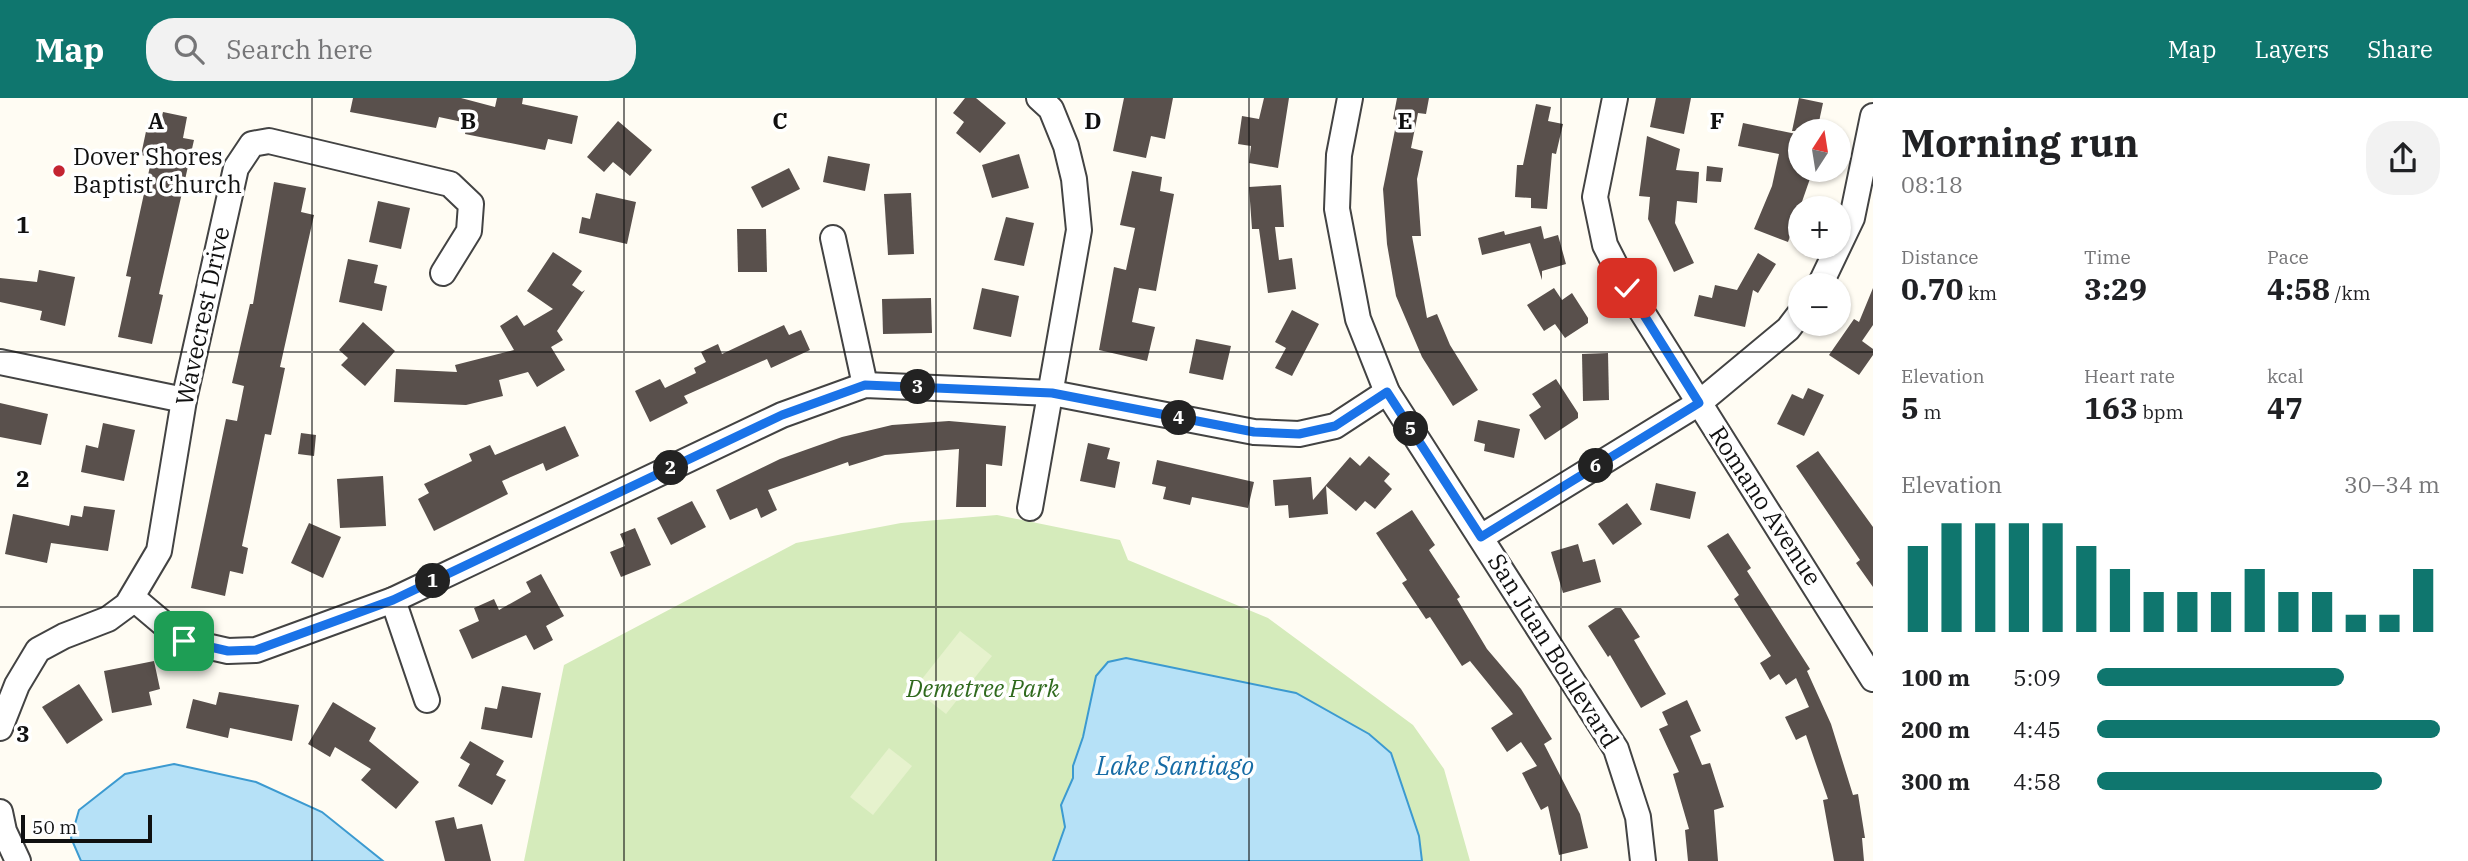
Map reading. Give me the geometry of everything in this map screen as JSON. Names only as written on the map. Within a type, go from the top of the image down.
[{"type":"street","name":"San Juan Boulevard","points":[[1350,98],[1339,155],[1339,220],[1358,319],[1387,392],[1616,749],[1638,817],[1643,861]]},
{"type":"street","name":"Romano Avenue","points":[[1615,98],[1595,197],[1605,245],[1627,288],[1872,676]]},
{"type":"street","points":[[1030,508],[1079,230],[1074,179],[1050,102]]},
{"type":"street","points":[[1826,273],[1852,218],[1873,116]]},
{"type":"street","name":"Wavecrest Drive","points":[[0,728],[17,685],[38,650],[64,636],[108,619],[132,598],[159,551],[184,400],[236,168],[252,144],[269,141],[450,184],[471,204],[469,231],[443,273]]},
{"type":"street","points":[[833,238],[865,385]]},
{"type":"street","points":[[1481,537],[1699,403],[1788,329]]},
{"type":"street","points":[[0,362],[184,400]]},
{"type":"street","points":[[132,598],[184,641],[228,651],[256,650],[393,600],[782,415],[865,385],[1052,393],[1254,432],[1299,434],[1335,426],[1387,392]]},
{"type":"street","points":[[393,600],[426,700]]},
{"type":"street","points":[[0,812],[4,831],[18,861]]},
{"type":"green space","name":"Demetree Park","points":[[997,515],[1120,540],[1128,560],[1268,618],[1413,725],[1444,769],[1470,861],[524,861],[564,665],[796,543],[901,523]]},
{"type":"green space","points":[[960,631],[992,656],[946,714],[914,689]]},
{"type":"green space","points":[[889,748],[912,766],[873,815],[850,797]]},
{"type":"water","name":"Lake Santiago","points":[[1126,658],[1296,693],[1369,734],[1391,753],[1419,836],[1422,861],[1053,861],[1065,827],[1061,805],[1073,778],[1073,766],[1083,737],[1096,676],[1108,662]]},
{"type":"water","points":[[174,764],[256,782],[322,812],[383,861],[81,861],[71,838],[79,810],[125,774]]},
{"type":"building","points":[[353,98],[461,98],[495,107],[497,98],[523,98],[522,104],[578,116],[572,144],[548,139],[545,150],[465,134],[467,123],[439,117],[436,128],[350,112]]},
{"type":"building","points":[[965,98],[976,98],[1006,123],[980,153],[956,133],[964,122],[953,113]]},
{"type":"building","points":[[1124,98],[1173,98],[1165,139],[1151,136],[1146,158],[1113,151]]},
{"type":"building","points":[[1264,98],[1289,98],[1278,168],[1249,163],[1251,146],[1238,144],[1242,116],[1259,119]]},
{"type":"building","points":[[1397,98],[1429,98],[1426,114],[1418,113],[1411,148],[1423,151],[1417,179],[1421,236],[1412,236],[1427,318],[1437,314],[1450,345],[1478,390],[1453,406],[1422,357],[1396,296],[1387,244],[1383,189],[1397,120],[1393,119]]},
{"type":"building","points":[[1656,98],[1691,98],[1684,134],[1650,127]]},
{"type":"building","points":[[1799,98],[1823,103],[1820,119],[1795,119]]},
{"type":"building","points":[[1536,104],[1551,107],[1548,121],[1563,124],[1556,154],[1552,153],[1547,209],[1531,208],[1531,198],[1515,197],[1517,165],[1523,165]]},
{"type":"building","points":[[163,112],[187,117],[183,138],[194,140],[159,294],[163,295],[152,344],[118,337],[131,277],[126,276],[152,157],[141,155],[148,122],[160,125]]},
{"type":"building","points":[[618,121],[652,150],[630,176],[613,162],[604,172],[587,157]]},
{"type":"building","points":[[1743,123],[1788,132],[1788,182],[1809,182],[1804,196],[1788,196],[1788,242],[1754,229],[1772,186],[1779,154],[1738,146]]},
{"type":"building","points":[[1647,136],[1680,149],[1676,170],[1699,172],[1697,203],[1677,201],[1675,223],[1694,263],[1674,272],[1648,219],[1650,197],[1639,196]]},
{"type":"building","points":[[1019,154],[1029,188],[992,198],[982,165]]},
{"type":"building","points":[[828,156],[870,164],[865,191],[823,182]]},
{"type":"building","points":[[1707,166],[1723,168],[1721,182],[1706,181]]},
{"type":"building","points":[[789,168],[800,189],[762,208],[751,187]]},
{"type":"building","points":[[1132,171],[1162,177],[1160,191],[1174,194],[1156,291],[1139,288],[1132,322],[1155,327],[1147,361],[1099,350],[1114,267],[1126,270],[1135,228],[1120,225]]},
{"type":"building","points":[[274,182],[306,188],[301,212],[314,215],[280,367],[285,368],[271,435],[265,434],[242,546],[248,548],[243,574],[230,571],[225,596],[191,588],[226,419],[237,421],[244,386],[232,383],[250,304],[253,304]]},
{"type":"building","points":[[1281,185],[1284,227],[1275,227],[1279,260],[1292,258],[1296,289],[1268,293],[1259,229],[1252,229],[1249,187]]},
{"type":"building","points":[[596,193],[636,202],[627,244],[579,233],[582,217],[590,219]]},
{"type":"building","points":[[911,193],[914,254],[888,255],[884,194]]},
{"type":"building","points":[[378,201],[410,208],[401,249],[369,242]]},
{"type":"building","points":[[1006,217],[1034,223],[1024,266],[994,260]]},
{"type":"building","points":[[1541,226],[1544,239],[1558,235],[1566,264],[1542,271],[1542,280],[1530,243],[1482,255],[1478,238],[1504,231],[1505,235]]},
{"type":"building","points":[[737,229],[766,229],[767,272],[738,272]]},
{"type":"building","points":[[553,252],[582,271],[572,285],[582,292],[585,290],[557,331],[563,340],[551,347],[565,370],[537,387],[528,372],[499,380],[503,396],[466,405],[394,402],[396,369],[457,372],[455,365],[514,350],[500,326],[517,315],[524,326],[553,309],[527,291]]},
{"type":"building","points":[[1758,253],[1776,264],[1758,293],[1753,290],[1745,327],[1694,316],[1699,295],[1712,298],[1715,285],[1737,290]]},
{"type":"building","points":[[348,259],[378,265],[374,283],[387,286],[382,311],[339,302]]},
{"type":"building","points":[[39,270],[75,277],[65,326],[40,320],[42,311],[0,302],[0,278],[37,282]]},
{"type":"building","points":[[982,288],[1019,296],[1011,337],[973,329]]},
{"type":"building","points":[[1554,288],[1562,300],[1572,293],[1588,318],[1588,323],[1565,338],[1555,324],[1544,331],[1527,305]]},
{"type":"building","points":[[1873,288],[1873,325],[1862,341],[1873,349],[1873,355],[1859,375],[1829,355],[1842,336],[1851,336],[1851,323],[1854,319],[1859,322]]},
{"type":"building","points":[[931,298],[932,333],[883,334],[882,299]]},
{"type":"building","points":[[1292,310],[1319,324],[1292,376],[1275,368],[1286,348],[1275,342]]},
{"type":"building","points":[[363,322],[395,351],[365,386],[341,365],[348,358],[339,350]]},
{"type":"building","points":[[784,325],[789,335],[801,330],[810,350],[771,368],[767,359],[684,396],[688,403],[650,422],[635,391],[660,379],[665,388],[696,373],[694,368],[706,362],[701,352],[718,344],[722,354]]},
{"type":"building","points":[[1196,339],[1231,346],[1223,380],[1189,373]]},
{"type":"building","points":[[1608,353],[1609,400],[1583,401],[1582,354]]},
{"type":"building","points":[[1556,379],[1578,413],[1578,418],[1545,440],[1529,415],[1541,407],[1532,394]]},
{"type":"building","points":[[1808,388],[1824,395],[1804,436],[1777,424],[1792,394],[1803,399]]},
{"type":"building","points":[[0,403],[48,414],[41,445],[0,437]]},
{"type":"building","points":[[1478,420],[1520,429],[1514,458],[1484,451],[1485,444],[1474,441]]},
{"type":"building","points":[[949,421],[1006,426],[1002,466],[986,464],[986,507],[956,507],[959,449],[885,455],[849,466],[848,462],[768,490],[777,510],[761,518],[757,508],[730,520],[716,490],[780,459],[842,437],[892,425]]},
{"type":"building","points":[[103,423],[135,430],[124,481],[81,472],[86,445],[98,448]]},
{"type":"building","points":[[565,426],[579,456],[546,471],[543,463],[502,481],[508,494],[434,531],[418,499],[429,493],[424,484],[472,461],[469,454],[490,445],[495,455]]},
{"type":"building","points":[[301,433],[316,435],[314,456],[298,454]]},
{"type":"building","points":[[1088,443],[1110,448],[1107,459],[1120,462],[1115,488],[1080,481]]},
{"type":"building","points":[[1818,451],[1873,527],[1873,587],[1856,563],[1860,560],[1796,466]]},
{"type":"building","points":[[1369,456],[1390,474],[1384,481],[1392,489],[1375,509],[1365,501],[1356,511],[1326,486],[1328,514],[1289,518],[1288,505],[1275,506],[1273,480],[1311,477],[1313,500],[1350,457],[1360,466]]},
{"type":"building","points":[[1157,460],[1254,482],[1248,508],[1192,497],[1190,505],[1163,499],[1166,487],[1152,484]]},
{"type":"building","points":[[383,476],[386,526],[340,528],[337,479]]},
{"type":"building","points":[[1656,483],[1696,492],[1690,519],[1650,510]]},
{"type":"building","points":[[692,501],[706,527],[671,545],[657,518]]},
{"type":"building","points":[[1627,503],[1642,524],[1613,545],[1598,524]]},
{"type":"building","points":[[84,506],[115,510],[108,551],[51,543],[47,563],[5,554],[13,514],[69,526],[71,515],[82,517]]},
{"type":"building","points":[[1412,510],[1435,545],[1429,550],[1460,597],[1457,599],[1487,649],[1521,689],[1552,739],[1544,744],[1580,814],[1588,848],[1559,855],[1548,806],[1541,810],[1522,773],[1537,766],[1521,742],[1507,752],[1491,728],[1513,714],[1470,661],[1462,666],[1430,617],[1426,619],[1402,583],[1407,580],[1376,533]]},
{"type":"building","points":[[309,523],[341,537],[323,578],[291,563]]},
{"type":"building","points":[[635,528],[651,565],[621,577],[610,552],[625,546],[620,534]]},
{"type":"building","points":[[1728,533],[1751,568],[1747,571],[1810,669],[1807,671],[1831,724],[1853,795],[1858,794],[1865,838],[1862,838],[1864,861],[1834,861],[1823,800],[1828,799],[1806,735],[1796,740],[1785,717],[1809,707],[1796,678],[1786,685],[1779,674],[1770,680],[1760,663],[1771,656],[1734,599],[1739,595],[1707,546]]},
{"type":"building","points":[[1578,544],[1583,562],[1595,559],[1601,582],[1563,593],[1551,552]]},
{"type":"building","points":[[541,574],[564,616],[546,626],[553,640],[534,650],[526,635],[472,659],[459,630],[479,621],[474,608],[494,599],[499,610],[531,592],[526,582]]},
{"type":"building","points":[[1615,608],[1621,608],[1640,637],[1634,640],[1666,694],[1641,708],[1610,655],[1608,657],[1588,626]]},
{"type":"building","points":[[154,661],[160,689],[149,692],[152,705],[112,713],[104,671]]},
{"type":"building","points":[[79,684],[103,720],[67,744],[42,707]]},
{"type":"building","points":[[502,686],[541,693],[532,738],[481,729],[485,707],[497,709]]},
{"type":"building","points":[[219,692],[299,705],[292,741],[230,728],[228,738],[186,728],[193,699],[216,705]]},
{"type":"building","points":[[1687,700],[1701,731],[1690,736],[1702,765],[1710,763],[1724,807],[1714,810],[1718,861],[1688,861],[1685,830],[1689,829],[1673,774],[1679,772],[1659,729],[1668,725],[1662,712]]},
{"type":"building","points":[[333,702],[376,728],[369,741],[419,782],[396,809],[361,780],[371,769],[335,747],[330,757],[308,744]]},
{"type":"building","points":[[470,741],[504,761],[496,775],[506,780],[492,805],[458,786],[470,764],[460,758]]},
{"type":"building","points":[[454,817],[457,829],[482,824],[491,861],[445,861],[435,821]]},
{"type":"place","name":"Dover Shores Baptist Church","points":[[59,171]]},
{"type":"route","points":[[184,641],[228,651],[256,650],[393,600],[782,415],[865,385],[1052,393],[1254,432],[1299,434],[1335,426],[1387,392],[1481,537],[1699,403],[1627,288]]}]
